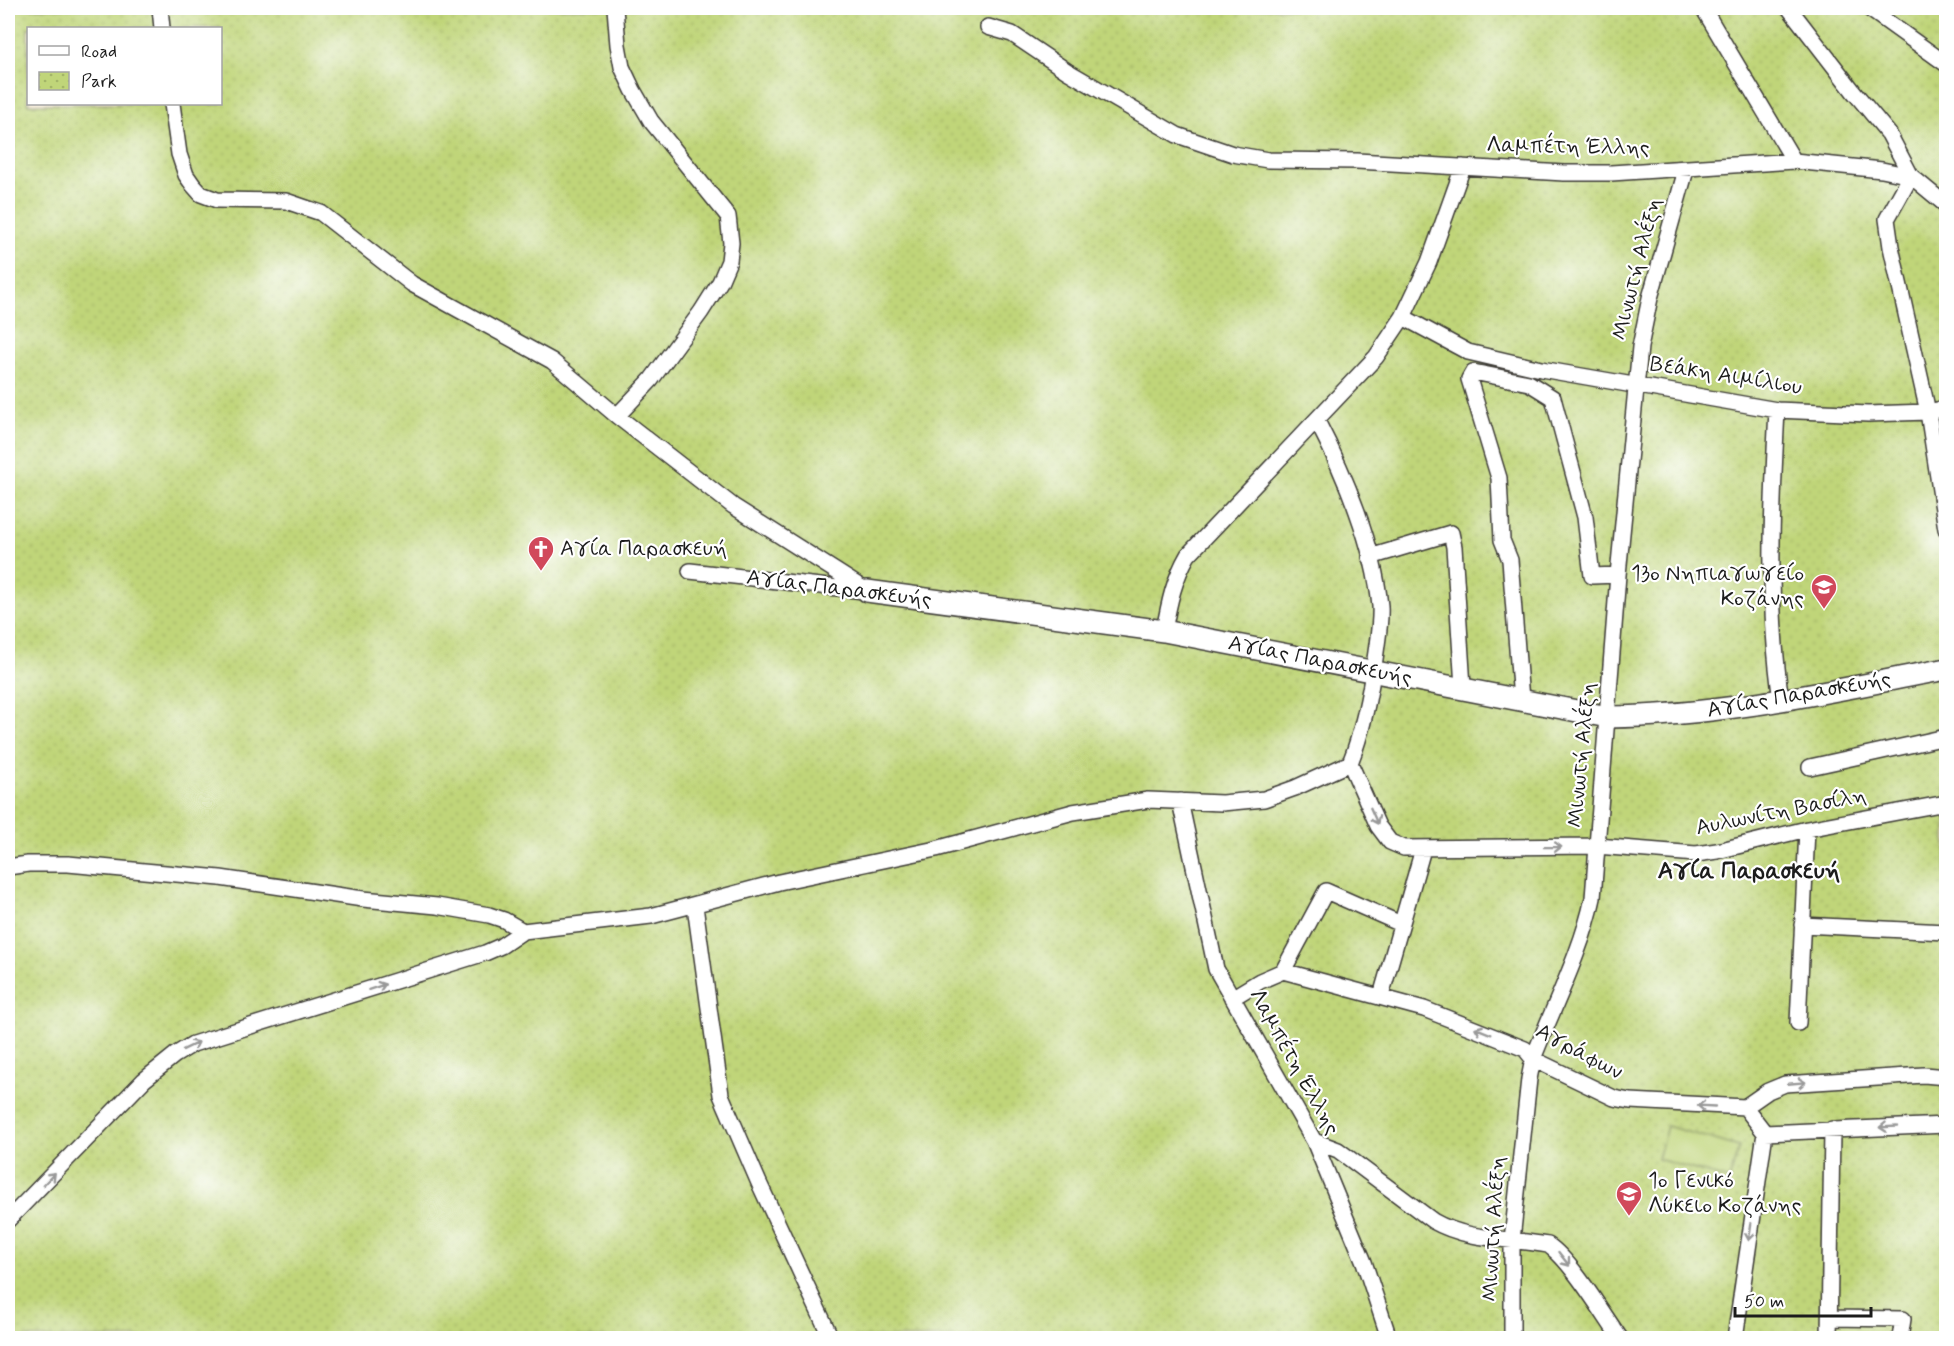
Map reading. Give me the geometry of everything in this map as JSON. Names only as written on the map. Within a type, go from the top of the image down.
[{"type":"street","points":[[160,8],[162,27]]},
{"type":"street","points":[[615,8],[622,67],[633,90],[651,120],[728,216],[731,243],[729,261],[714,292],[651,380],[617,416]]},
{"type":"street","points":[[1703,8],[1794,161]]},
{"type":"street","points":[[1789,8],[1889,134],[1911,176],[1947,205]]},
{"type":"street","points":[[1868,8],[1947,64]]},
{"type":"street","points":[[988,27],[1012,34],[1067,71],[1177,135],[1233,154],[1268,160],[1463,166]]},
{"type":"street","points":[[172,105],[179,154],[186,175],[201,194],[217,200],[286,201],[321,213],[412,284],[552,361],[617,416],[733,506],[867,591]]},
{"type":"street","name":"Λαμπέτη Έλλης","points":[[1164,631],[1177,574],[1188,555],[1376,357],[1403,317],[1430,262],[1463,166],[1564,173],[1686,170],[1794,161],[1882,170],[1911,176]]},
{"type":"street","name":"Μινωτή Αλέξη","points":[[1512,1338],[1512,1240],[1533,1059],[1589,917],[1593,898],[1618,575],[1640,348],[1650,298],[1686,170]]},
{"type":"street","points":[[1911,176],[1887,219],[1891,247],[1928,412],[1947,529]]},
{"type":"street","name":"Βεάκη Αιμίλιου","points":[[1403,317],[1468,352],[1541,369],[1777,410],[1868,414],[1928,412],[1947,408]]},
{"type":"street","points":[[1521,700],[1510,560],[1502,540],[1499,478],[1469,379],[1473,372],[1529,383],[1553,398],[1585,517],[1592,576],[1618,575]]},
{"type":"street","points":[[1777,410],[1772,573],[1774,642],[1781,700]]},
{"type":"street","points":[[8,1220],[144,1080],[193,1044],[485,953],[501,946],[523,931],[620,921],[695,906],[790,880],[936,849],[1073,812],[1148,800],[1222,803],[1264,799],[1295,788],[1350,763],[1361,730],[1374,671],[1380,608],[1370,557],[1338,461],[1317,421]]},
{"type":"street","points":[[1370,557],[1451,533],[1454,547],[1463,687]]},
{"type":"street","name":"Αγίας Παρασκευής","points":[[690,571],[867,591],[1164,631],[1463,687],[1608,717],[1648,717],[1711,711],[1947,669]]},
{"type":"street","points":[[1810,767],[1947,737]]},
{"type":"street","name":"Αυλωνίτη Βασίλη","points":[[1350,763],[1378,826],[1389,842],[1404,848],[1597,846],[1695,854],[1717,851],[1807,829],[1947,803]]},
{"type":"street","name":"Λαμπέτη Έλλης","points":[[1180,801],[1216,969],[1314,1141],[1364,1262],[1389,1338]]},
{"type":"street","points":[[1798,1023],[1807,829]]},
{"type":"street","points":[[1381,996],[1423,849]]},
{"type":"street","points":[[8,867],[28,864],[68,864],[220,878],[363,899],[437,906],[489,915],[504,920],[523,931]]},
{"type":"street","points":[[1232,998],[1260,981],[1283,971],[1326,891],[1401,924]]},
{"type":"street","points":[[695,906],[721,1095],[831,1338]]},
{"type":"street","points":[[1802,925],[1947,932]]},
{"type":"street","name":"Αγράφων","points":[[1283,971],[1424,1009],[1515,1044],[1525,1049],[1533,1059],[1614,1098],[1630,1101],[1745,1107]]},
{"type":"street","points":[[1735,1338],[1765,1133],[1745,1107],[1768,1091],[1785,1084],[1924,1075],[1947,1077]]},
{"type":"street","points":[[1765,1133],[1947,1125]]},
{"type":"street","points":[[1829,1338],[1832,1129]]},
{"type":"street","points":[[1314,1141],[1338,1150],[1433,1221],[1446,1228],[1466,1235],[1548,1245],[1557,1251],[1620,1338]]},
{"type":"street","points":[[1830,1318],[1904,1319],[1900,1338]]},
{"type":"green space","points":[[8,8],[1946,8],[1946,1338],[8,1338]]},
{"type":"green space","points":[[1667,1126],[1739,1147],[1729,1180],[1658,1159]]},
{"type":"place","name":"Αγία Παρασκευή","points":[[541,572]]},
{"type":"place","name":"13ο Νηπιαγωγείο Κοζάνης","points":[[1824,610]]},
{"type":"place","name":"1ο Γενικό Λύκειο Κοζάνης","points":[[1629,1217]]},
{"type":"district","name":"Αγία Παρασκευή","points":[[1749,871]]}]
